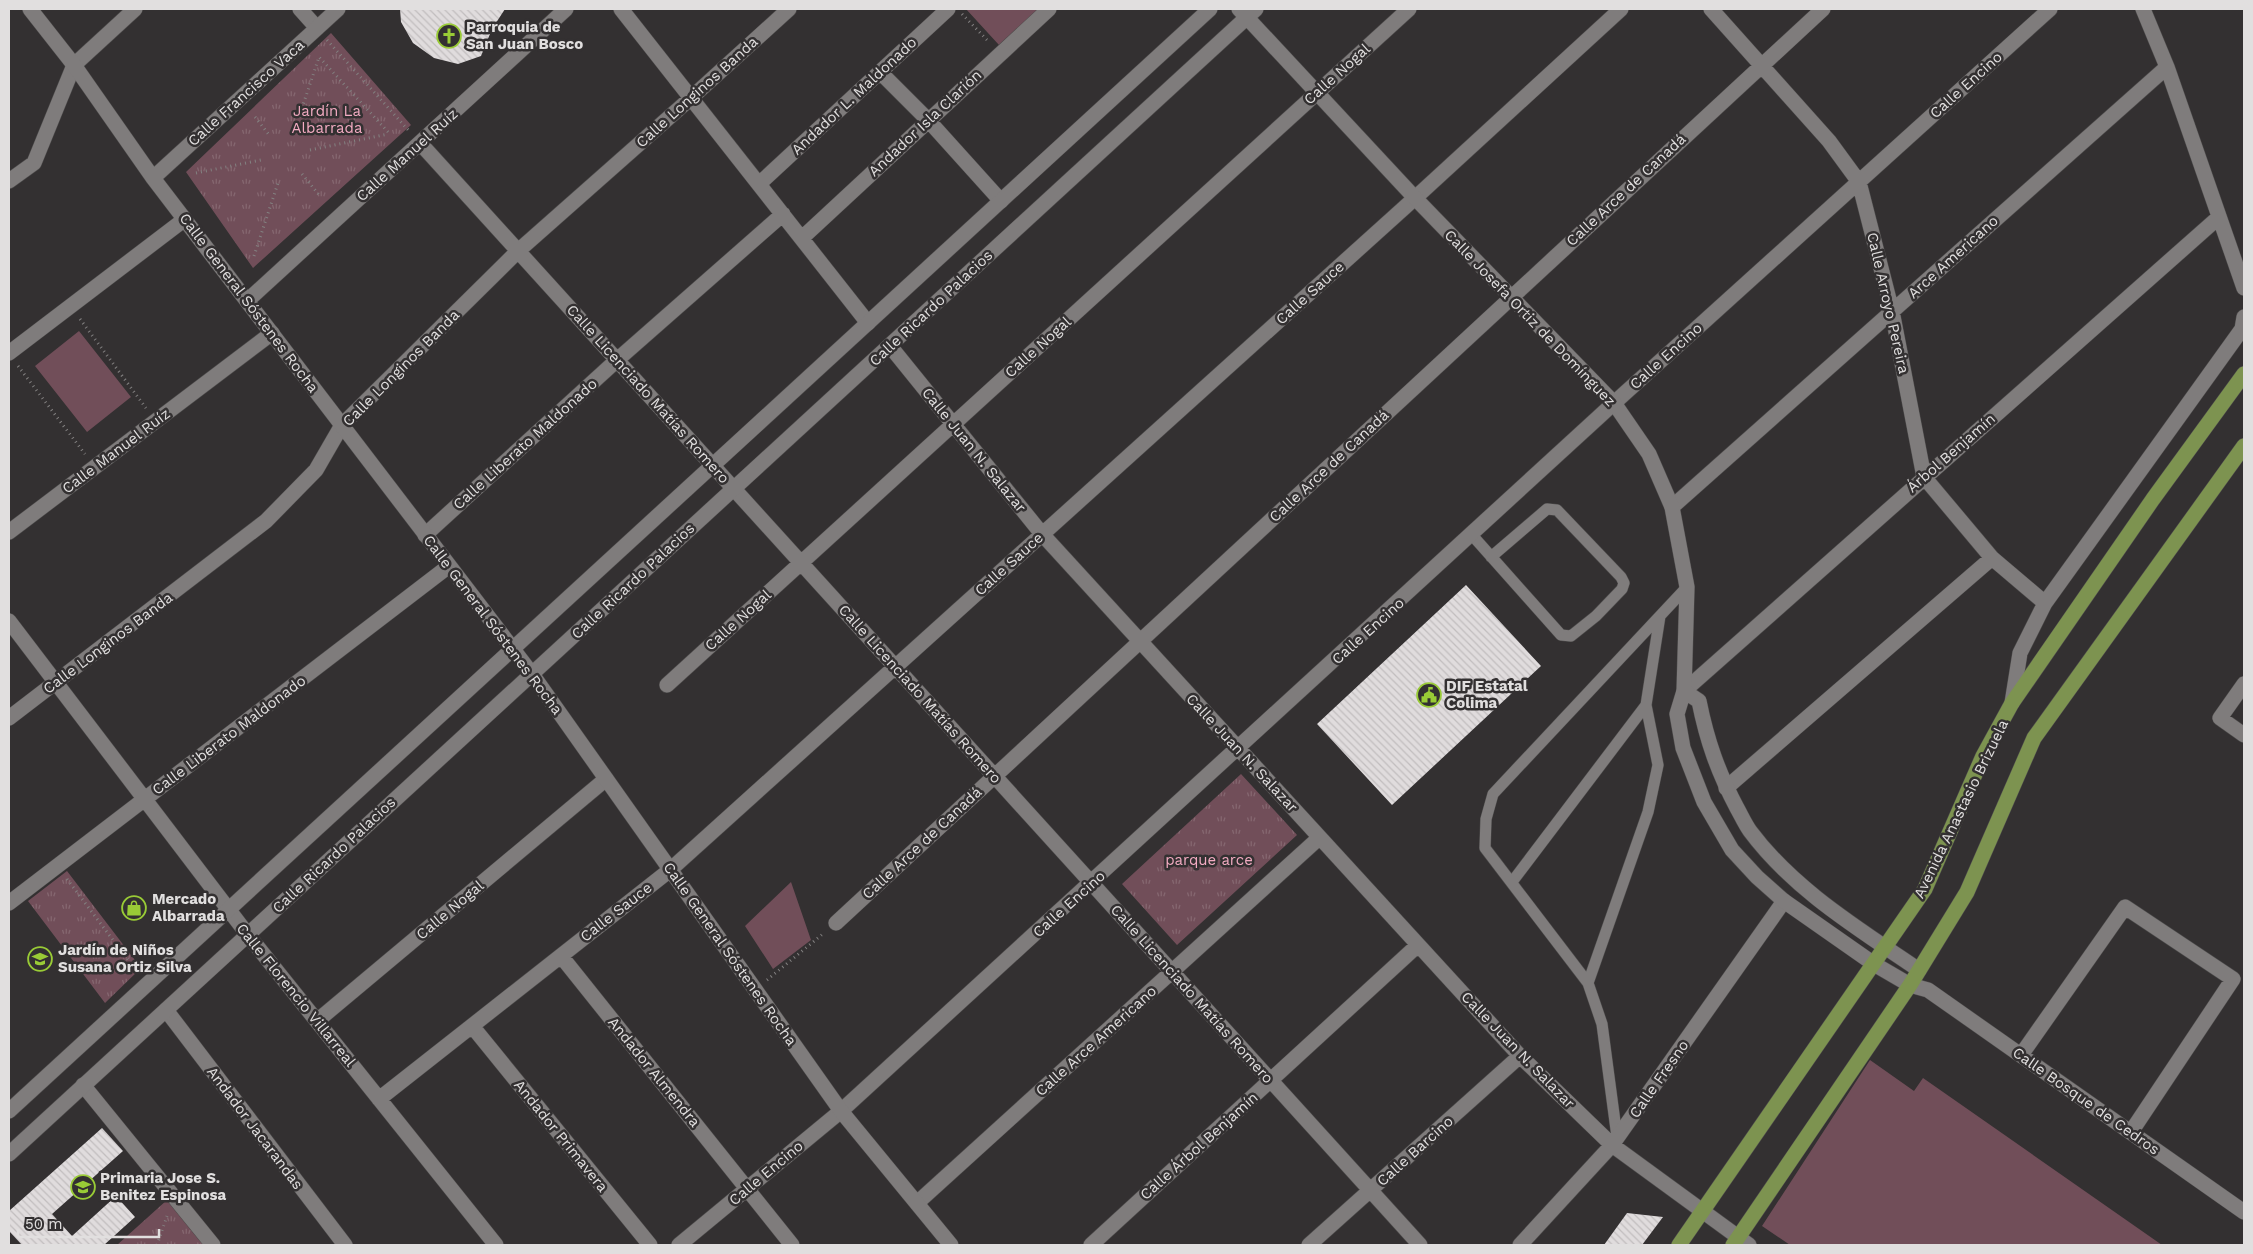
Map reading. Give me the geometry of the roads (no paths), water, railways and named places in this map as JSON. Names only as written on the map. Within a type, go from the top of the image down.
[{"type":"main road","name":"Avenida Anastasio Brizuela","points":[[1679,1245],[1925,889],[1982,756],[2012,703],[2153,500],[2244,374]]},
{"type":"main road","points":[[1740,1243],[1910,985],[1967,892],[2034,738],[2244,446]]},
{"type":"street","name":"Calle General Sóstenes Rocha","points":[[30,9],[74,65],[154,178],[532,674],[841,1111],[951,1245]]},
{"type":"street","points":[[9,182],[34,163],[74,65],[134,9]]},
{"type":"street","points":[[300,9],[317,28]]},
{"type":"street","name":"Calle Francisco Vaca","points":[[154,178],[338,9]]},
{"type":"street","name":"Calle Manuel Ruíz","points":[[247,301],[566,9]]},
{"type":"street","name":"Calle Longinos Banda","points":[[9,718],[266,522],[316,470],[342,425],[518,251],[789,9]]},
{"type":"street","name":"Andador L. Maldonado","points":[[759,184],[948,9]]},
{"type":"street","name":"Andador Isla Clarión","points":[[802,238],[1049,9]]},
{"type":"street","name":"Calle Ricardo Palacios","points":[[9,1111],[1210,9]]},
{"type":"street","name":"Calle Nogal","points":[[666,685],[1409,9]]},
{"type":"street","name":"Calle Sauce","points":[[379,1099],[670,870],[1415,198],[1621,9]]},
{"type":"street","name":"Calle Arroyo Pereira","points":[[1711,9],[1829,141],[1860,182],[1892,311],[1924,477],[1992,558],[2045,603]]},
{"type":"street","name":"Calle Arce de Canadá","points":[[836,923],[1823,9]]},
{"type":"street","name":"Calle Encino","points":[[679,1245],[841,1111],[1238,750],[1614,403],[2050,9]]},
{"type":"street","points":[[2143,9],[2167,67],[2244,288]]},
{"type":"street","points":[[628,11],[691,98],[868,323]]},
{"type":"street","name":"Calle Ricardo Palacios","points":[[9,1154],[890,346],[1248,12]]},
{"type":"street","name":"Calle Josefa Ortiz de Domínguez","points":[[1248,12],[1415,198],[1614,403],[1649,454],[1672,507],[1688,587],[1684,691],[1677,714],[1684,748],[1704,802],[1732,850],[1757,878],[1784,901],[1874,964],[1910,985]]},
{"type":"street","name":"Arce Americano","points":[[1672,507],[2167,67]]},
{"type":"street","points":[[880,72],[928,120],[1001,201]]},
{"type":"street","name":"Calle Licenciado Matías Romero","points":[[420,143],[1420,1245]]},
{"type":"street","name":"Calle Liberato Maldonado","points":[[425,535],[617,360],[783,214]]},
{"type":"street","name":"Árbol Benjamín","points":[[1684,691],[2219,217]]},
{"type":"street","points":[[12,358],[71,306],[185,219]]},
{"type":"street","points":[[2012,703],[2020,653],[2045,603],[2242,329],[2244,317]]},
{"type":"street","name":"Calle Manuel Ruíz","points":[[9,532],[272,334]]},
{"type":"street","name":"Calle Juan N. Salazar","points":[[890,346],[1042,534],[1520,1056],[1615,1141],[1740,1243]]},
{"type":"street","points":[[1726,788],[1992,558]]},
{"type":"street","name":"Calle Liberato Maldonado","points":[[9,903],[449,566]]},
{"type":"street","name":"Calle Florencio Villarreal","points":[[9,621],[228,910],[496,1245]]},
{"type":"street","points":[[2244,684],[2220,718],[2244,735]]},
{"type":"street","points":[[1684,691],[1699,701],[1707,741],[1726,788],[1748,830],[1774,860],[1803,888],[1919,970],[1928,990]]},
{"type":"street","name":"Calle Nogal","points":[[317,1021],[606,779]]},
{"type":"street","name":"Calle Arce Americano","points":[[917,1203],[1319,838]]},
{"type":"street","name":"Calle Fresno","points":[[1520,1245],[1615,1141],[1784,901]]},
{"type":"street","points":[[2021,1055],[2125,907],[2233,979],[2131,1132]]},
{"type":"street","name":"Calle Árbol Benjamín","points":[[1091,1245],[1418,945]]},
{"type":"street","name":"Andador Almendra","points":[[561,956],[792,1245]]},
{"type":"street","name":"Calle Bosque de Cedros","points":[[1910,985],[1928,990],[2131,1132],[2242,1206]]},
{"type":"street","name":"Andador Jacarandas","points":[[166,1010],[345,1245]]},
{"type":"street","name":"Andador Primavera","points":[[472,1026],[650,1245]]},
{"type":"street","name":"Calle Barcino","points":[[1309,1245],[1520,1056]]},
{"type":"street","points":[[83,1085],[214,1245]]},
{"type":"lane","points":[[1472,535],[1491,557],[1561,635],[1566,637],[1596,616],[1622,589],[1624,583],[1621,577],[1564,517],[1557,510],[1552,509],[1547,509],[1491,557]]},
{"type":"lane","points":[[1615,1141],[1602,1024],[1588,983],[1485,848],[1486,819],[1493,794],[1688,587]]},
{"type":"lane","points":[[1588,983],[1648,812],[1658,765],[1646,705],[1660,616]]},
{"type":"lane","points":[[1512,882],[1646,705]]},
{"type":"place","name":"Parroquia de San Juan Bosco","points":[[449,36]]},
{"type":"place","name":"DIF Estatal Colima","points":[[1429,695]]},
{"type":"place","name":"Mercado Albarrada","points":[[134,908]]},
{"type":"place","name":"Jardín de Niños Susana Ortiz Silva","points":[[40,959]]},
{"type":"place","name":"Primaria Jose S. Benitez Espinosa","points":[[83,1187]]},
{"type":"park label","name":"Jardín La Albarrada","points":[[327,120]]},
{"type":"park label","name":"parque arce","points":[[1209,860]]}]
